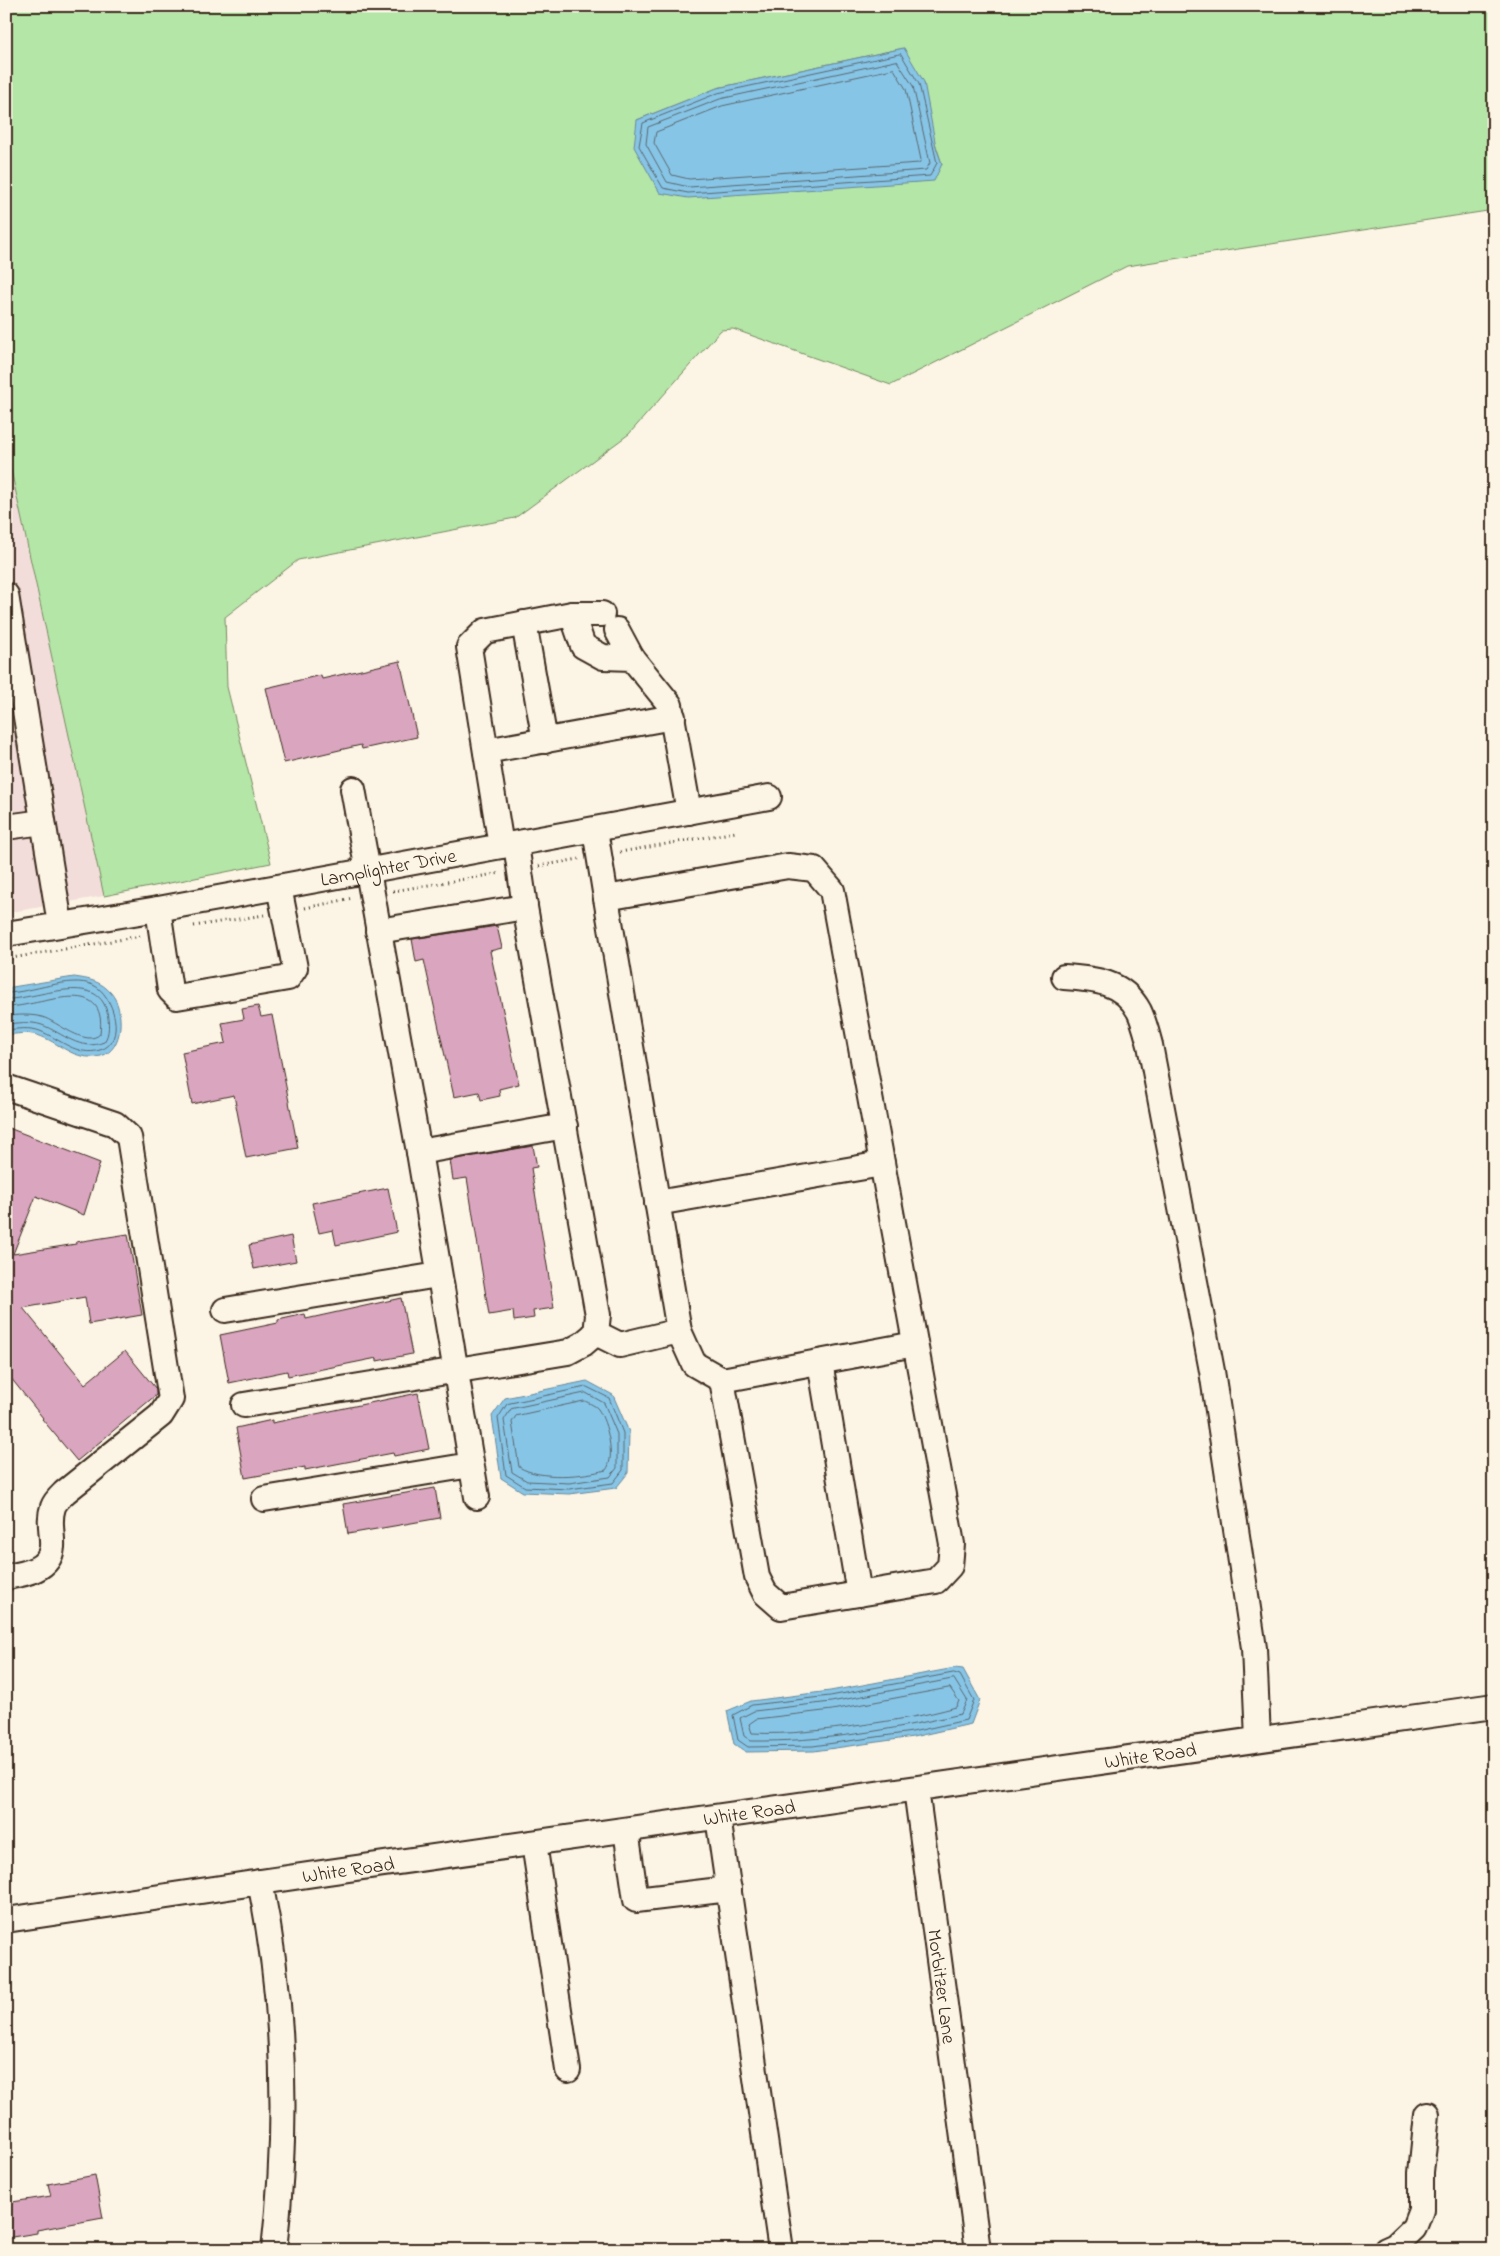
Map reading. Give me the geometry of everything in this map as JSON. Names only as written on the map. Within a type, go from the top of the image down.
[{"type":"street","points":[[6,596],[60,924]]},
{"type":"street","points":[[572,614],[584,646],[603,657],[632,658]]},
{"type":"street","points":[[244,1405],[568,1352],[584,1344],[596,1333],[598,1315],[525,907],[486,751],[469,647],[485,631],[572,614],[610,622],[632,658],[670,705],[689,812]]},
{"type":"street","points":[[524,623],[545,740]]},
{"type":"street","points":[[486,751],[672,717]]},
{"type":"street","points":[[353,789],[366,870],[419,1152],[438,1275],[477,1497]]},
{"type":"street","name":"Lamplighter Drive","points":[[6,934],[158,909],[769,797]]},
{"type":"street","points":[[6,827],[43,822]]},
{"type":"street","points":[[595,830],[679,1331],[694,1364],[722,1380],[915,1344]]},
{"type":"street","points":[[606,898],[788,866],[814,869],[832,890],[952,1544],[950,1566],[936,1580],[781,1607],[765,1593],[758,1577],[722,1380]]},
{"type":"street","points":[[158,909],[170,990],[177,997],[288,978],[295,968],[279,886]]},
{"type":"street","points":[[378,931],[525,907]]},
{"type":"street","points":[[1064,977],[1097,980],[1122,990],[1139,1011],[1150,1045],[1213,1380],[1254,1648],[1258,1739]]},
{"type":"street","points":[[6,1087],[115,1124],[129,1137],[171,1398],[161,1415],[65,1492],[53,1505],[50,1522],[52,1549],[44,1563],[30,1574],[6,1577]]},
{"type":"street","points":[[419,1152],[565,1126]]},
{"type":"street","points":[[657,1203],[882,1164]]},
{"type":"street","points":[[225,1310],[438,1275]]},
{"type":"street","points":[[596,1333],[620,1345],[679,1331]]},
{"type":"street","points":[[820,1362],[859,1594]]},
{"type":"street","points":[[264,1500],[471,1465]]},
{"type":"street","name":"White Road","points":[[6,1920],[1494,1706]]},
{"type":"street","name":"Morbitzer Lane","points":[[916,1789],[978,2250]]},
{"type":"street","points":[[718,1817],[781,2250]]},
{"type":"street","points":[[626,1830],[636,1900],[729,1889]]},
{"type":"street","points":[[534,1843],[568,2070]]},
{"type":"street","points":[[260,1882],[269,1926],[283,2070],[280,2198],[274,2250]]},
{"type":"street","points":[[1386,2250],[1394,2246],[1414,2228],[1421,2210],[1420,2173],[1427,2114]]},
{"type":"shaded area","points":[[6,447],[104,896],[6,913]]},
{"type":"green space","points":[[6,6],[1494,6],[1494,210],[1127,266],[891,385],[733,329],[721,330],[629,434],[515,518],[298,560],[225,617],[227,687],[271,863],[104,896],[6,447]],"holes":[[[904,48],[942,164],[637,120],[717,88]]]},
{"type":"water","points":[[904,48],[924,82],[936,147],[942,164],[934,181],[688,198],[660,193],[634,147],[637,120],[717,88]]},
{"type":"water","points":[[74,977],[99,983],[116,1000],[119,1009],[120,1028],[118,1038],[109,1052],[101,1056],[82,1056],[37,1035],[25,1033],[6,1035],[6,988]]},
{"type":"water","points":[[587,1381],[613,1395],[629,1432],[628,1473],[616,1488],[569,1494],[523,1492],[501,1478],[492,1416],[505,1398]]},
{"type":"water","points":[[955,1668],[963,1669],[980,1700],[971,1724],[913,1737],[814,1751],[746,1752],[734,1744],[727,1711],[751,1701],[830,1691]]},
{"type":"building","points":[[400,661],[417,737],[362,749],[361,745],[284,763],[266,688],[321,675],[322,679]]},
{"type":"building","points":[[497,926],[502,948],[490,951],[519,1084],[499,1089],[500,1096],[481,1100],[479,1092],[454,1097],[424,960],[416,962],[412,939]]},
{"type":"building","points":[[258,1006],[261,1017],[272,1015],[298,1148],[246,1158],[234,1095],[192,1104],[182,1052],[226,1043],[222,1023],[244,1019],[242,1009]]},
{"type":"building","points":[[6,1127],[100,1163],[84,1215],[36,1196],[13,1254],[128,1234],[142,1315],[89,1324],[85,1297],[23,1308],[85,1384],[125,1351],[156,1389],[156,1395],[77,1461],[6,1372]]},
{"type":"building","points":[[533,1146],[537,1167],[531,1168],[554,1308],[533,1311],[534,1318],[514,1321],[513,1311],[489,1315],[467,1178],[453,1180],[450,1160]]},
{"type":"building","points":[[388,1188],[397,1232],[336,1245],[333,1230],[319,1233],[312,1203]]},
{"type":"building","points":[[291,1236],[296,1261],[254,1269],[249,1245]]},
{"type":"building","points":[[401,1298],[412,1354],[377,1361],[377,1358],[288,1376],[287,1371],[229,1383],[220,1335],[278,1323],[278,1320],[305,1314],[306,1319]]},
{"type":"building","points":[[418,1393],[429,1449],[394,1456],[393,1453],[305,1470],[305,1467],[245,1478],[236,1428],[272,1420],[272,1423]]},
{"type":"building","points":[[435,1488],[440,1518],[348,1534],[343,1504]]},
{"type":"building","points":[[95,2175],[103,2218],[37,2230],[37,2233],[6,2238],[6,2203],[51,2196],[48,2184]]}]
